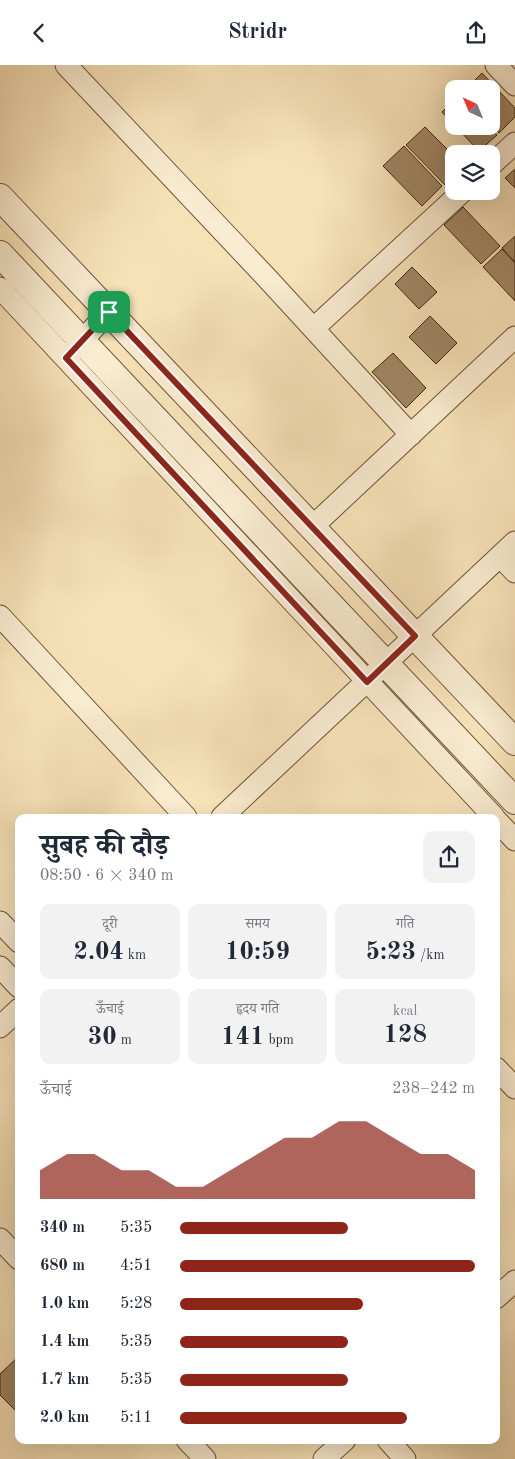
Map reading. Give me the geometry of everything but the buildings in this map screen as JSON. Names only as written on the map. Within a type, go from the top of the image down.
[{"type":"street","points":[[66,65],[314,328],[411,435]]},
{"type":"street","points":[[496,65],[515,85]]},
{"type":"street","points":[[500,157],[515,143]]},
{"type":"street","points":[[0,197],[515,742]]},
{"type":"street","points":[[314,328],[453,200]]},
{"type":"street","points":[[0,254],[74,349],[367,682],[490,814]]},
{"type":"street","points":[[0,288],[74,349],[386,664],[515,801]]},
{"type":"street","points":[[74,349],[109,312]]},
{"type":"street","points":[[312,527],[515,337]]},
{"type":"street","points":[[225,814],[508,549],[515,572]]},
{"type":"street","points":[[0,616],[183,814]]},
{"type":"street","points":[[500,825],[515,840]]},
{"type":"street","points":[[0,922],[15,938]]},
{"type":"street","points":[[0,967],[15,983]]},
{"type":"street","points":[[0,1027],[15,1013]]},
{"type":"street","points":[[500,1072],[515,1088]]},
{"type":"street","points":[[0,1239],[15,1255]]},
{"type":"street","points":[[500,1294],[515,1281]]},
{"type":"street","points":[[191,1444],[205,1459]]},
{"type":"street","points":[[324,1459],[341,1444]]},
{"type":"street","points":[[392,1444],[405,1459]]},
{"type":"route","points":[[109,312],[415,636],[367,682],[66,358],[109,312]]}]
